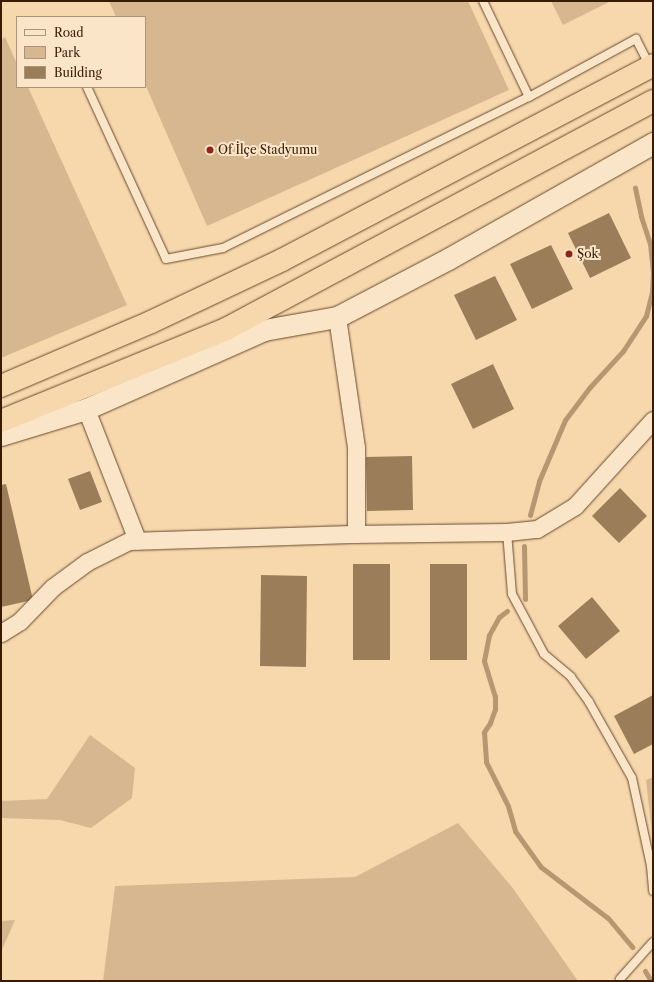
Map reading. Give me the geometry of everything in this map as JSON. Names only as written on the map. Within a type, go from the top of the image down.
[{"type":"highway","points":[[1,386],[151,322],[282,260],[652,66]]},
{"type":"highway","points":[[1,421],[226,329],[653,101]]},
{"type":"street","points":[[1,435],[86,409],[264,330],[337,317],[448,259],[653,144]]},
{"type":"street","points":[[337,317],[356,447],[356,534]]},
{"type":"street","points":[[86,409],[137,540]]},
{"type":"street","points":[[1,633],[20,621],[53,587],[87,562],[129,541],[356,534],[507,532],[537,529],[575,506],[653,420]]},
{"type":"lane","points":[[483,1],[529,97]]},
{"type":"lane","points":[[87,88],[166,259],[223,248],[529,97],[636,39],[652,66]]},
{"type":"lane","points":[[507,532],[512,594],[544,654],[570,677],[589,702],[632,778],[651,866],[653,891]]},
{"type":"lane","points":[[620,979],[653,942]]},
{"type":"green space","points":[[109,1],[468,1],[509,90],[207,226],[146,86],[146,16],[116,16]]},
{"type":"green space","points":[[551,1],[611,1],[563,25]]},
{"type":"green space","points":[[5,37],[16,62],[16,88],[28,88],[127,305],[1,358],[1,40]]},
{"type":"green space","points":[[90,735],[135,768],[132,798],[91,828],[60,820],[1,818],[1,801],[47,799]]},
{"type":"green space","points":[[653,777],[653,843],[646,780]]},
{"type":"green space","points":[[458,823],[512,887],[578,981],[103,981],[115,886],[355,877]]},
{"type":"green space","points":[[15,920],[1,952],[1,921]]},
{"type":"building","points":[[609,213],[631,258],[590,278],[568,233]]},
{"type":"building","points":[[551,245],[573,289],[532,309],[510,264]]},
{"type":"building","points":[[495,276],[517,320],[476,340],[454,295]]},
{"type":"building","points":[[493,364],[514,409],[473,429],[451,384]]},
{"type":"building","points":[[412,456],[413,510],[367,511],[366,457]]},
{"type":"building","points":[[90,471],[102,502],[80,510],[68,479]]},
{"type":"building","points":[[6,484],[33,600],[1,607],[1,485]]},
{"type":"building","points":[[620,488],[647,516],[619,543],[592,516]]},
{"type":"building","points":[[353,564],[390,564],[390,660],[353,660]]},
{"type":"building","points":[[430,564],[467,564],[467,660],[430,660]]},
{"type":"building","points":[[261,575],[307,576],[306,667],[260,666]]},
{"type":"building","points":[[592,597],[620,631],[586,659],[558,626]]},
{"type":"building","points":[[653,695],[653,744],[634,754],[614,716]]},
{"type":"waterway","points":[[530,515],[539,481],[565,420],[590,387],[623,351],[646,316],[652,292],[653,272],[650,244],[641,216],[635,188]]},
{"type":"waterway","points":[[524,546],[525,599]]},
{"type":"waterway","points":[[507,611],[499,617],[489,635],[484,661],[495,696],[495,709],[490,723],[484,732],[486,762],[508,806],[515,831],[541,867],[608,918],[632,947]]},
{"type":"waterway","points":[[645,971],[651,981]]},
{"type":"place","name":"Of İlçe Stadyumu","points":[[210,150]]},
{"type":"place","name":"Şok","points":[[569,254]]}]
